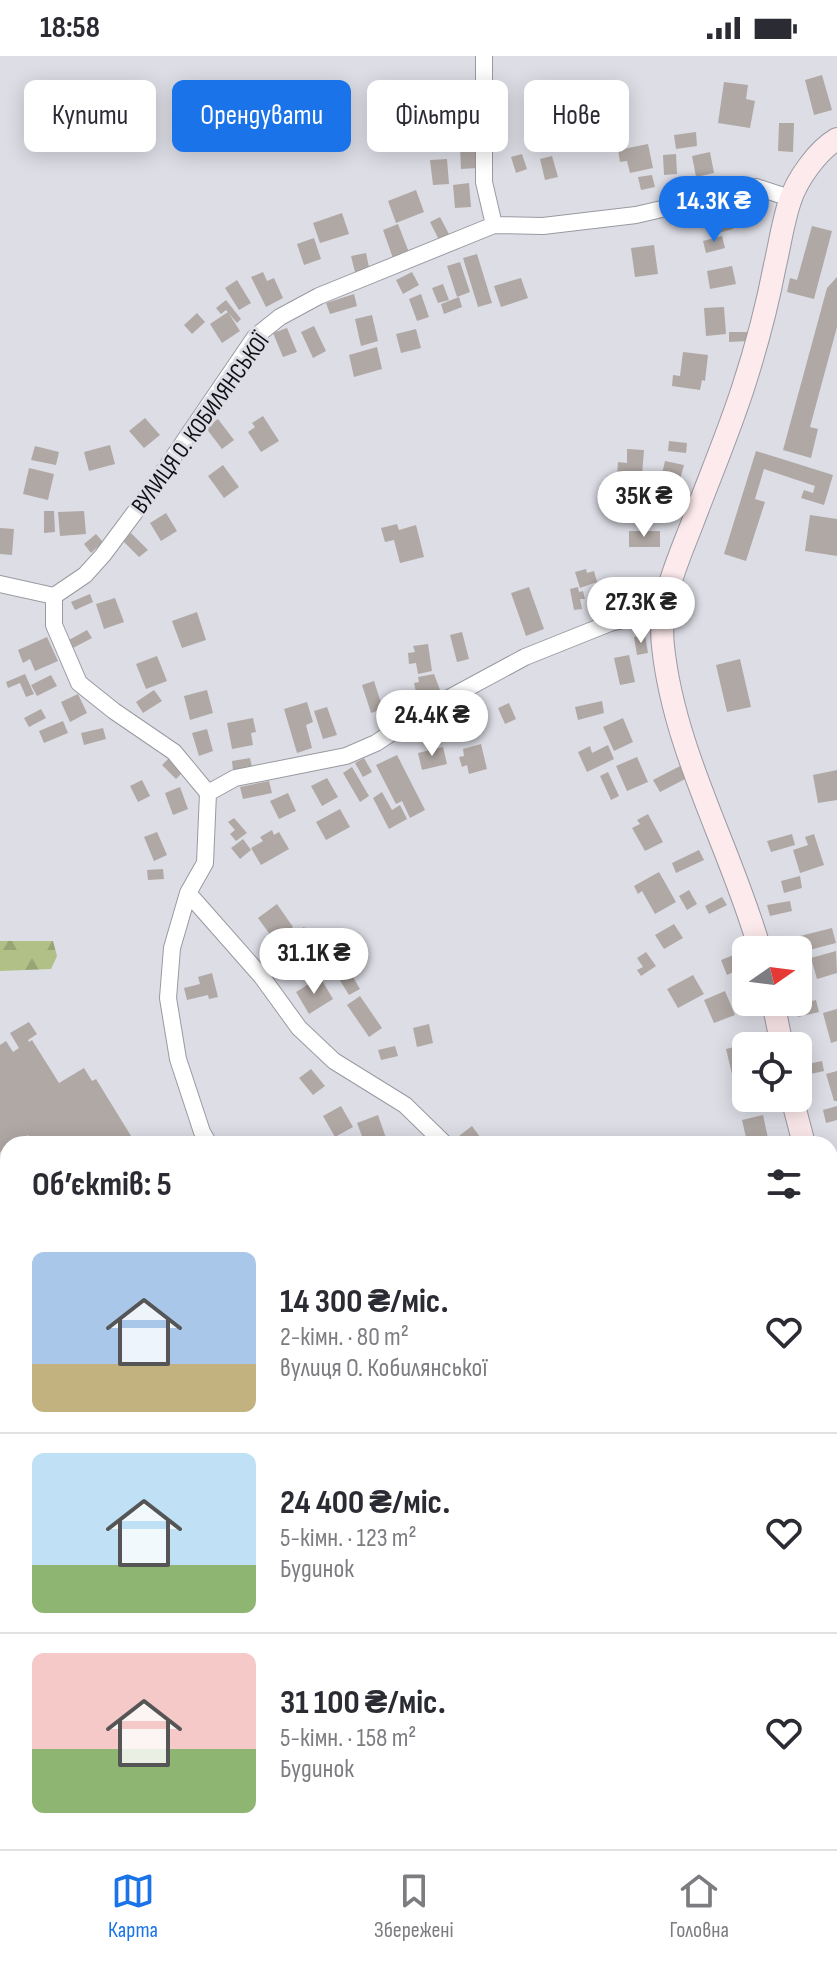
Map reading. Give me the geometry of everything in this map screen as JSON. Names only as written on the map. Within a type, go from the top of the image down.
[{"type":"main road","points":[[756,936],[748,906],[696,776],[675,707],[663,646],[662,611],[743,387],[769,297],[790,198],[806,170],[837,139]]},
{"type":"main road","points":[[796,1112],[802,1136]]},
{"type":"street","points":[[484,56],[484,182],[494,225]]},
{"type":"street","name":"ВУЛИЦЯ О. КОБИЛЯНСЬКОЇ","points":[[54,596],[85,575],[103,555],[255,337],[280,317],[319,296],[494,225],[543,226],[636,215],[756,187],[790,198]]},
{"type":"street","points":[[0,584],[54,596],[54,625],[79,683],[174,752],[208,793],[205,863],[188,893],[172,948],[168,998],[178,1059],[204,1136]]},
{"type":"street","points":[[208,793],[235,778],[346,756],[376,743],[423,712],[525,657],[610,623],[662,611]]},
{"type":"street","points":[[188,893],[262,977],[299,1028],[334,1061],[405,1105],[437,1136]]},
{"type":"green space","points":[[0,941],[53,941],[57,956],[51,969],[0,971]]},
{"type":"building","points":[[822,75],[832,110],[814,115],[805,80]]},
{"type":"building","points":[[724,82],[748,85],[746,99],[755,101],[750,128],[718,123]]},
{"type":"building","points":[[779,123],[794,123],[793,152],[778,151]]},
{"type":"building","points":[[696,132],[697,146],[676,149],[674,135]]},
{"type":"building","points":[[648,144],[653,168],[630,173],[627,161],[620,162],[618,152],[629,152],[629,148]]},
{"type":"building","points":[[460,152],[477,152],[477,168],[461,169]]},
{"type":"building","points":[[710,152],[714,173],[696,177],[692,156]]},
{"type":"building","points":[[522,154],[527,169],[516,173],[511,157]]},
{"type":"building","points":[[676,154],[677,174],[664,175],[663,155]]},
{"type":"building","points":[[552,156],[558,177],[545,180],[540,159]]},
{"type":"building","points":[[447,159],[449,184],[433,185],[430,160]]},
{"type":"building","points":[[652,175],[655,187],[641,190],[638,177]]},
{"type":"building","points":[[469,183],[471,207],[455,208],[453,185]]},
{"type":"building","points":[[416,190],[424,212],[396,223],[388,201]]},
{"type":"building","points":[[727,204],[733,229],[718,233],[712,207]]},
{"type":"building","points":[[342,213],[349,234],[320,243],[313,223]]},
{"type":"building","points":[[440,217],[450,236],[440,242],[430,222]]},
{"type":"building","points":[[398,224],[410,255],[394,261],[383,230]]},
{"type":"building","points":[[812,226],[832,231],[814,299],[787,292],[790,278],[797,280]]},
{"type":"building","points":[[722,236],[725,248],[706,253],[703,241]]},
{"type":"building","points":[[314,238],[321,259],[304,265],[297,244]]},
{"type":"building","points":[[654,245],[658,274],[635,277],[631,248]]},
{"type":"building","points":[[366,253],[370,272],[356,276],[351,256]]},
{"type":"building","points":[[477,254],[492,303],[478,307],[463,258]]},
{"type":"building","points":[[460,262],[470,292],[457,297],[447,266]]},
{"type":"building","points":[[732,266],[736,284],[710,289],[707,271]]},
{"type":"building","points":[[263,272],[267,281],[274,278],[283,298],[266,307],[251,277]]},
{"type":"building","points":[[412,272],[419,285],[403,294],[396,280]]},
{"type":"building","points":[[837,277],[837,327],[810,427],[818,429],[811,458],[783,450],[827,288]]},
{"type":"building","points":[[521,278],[528,298],[501,307],[494,286]]},
{"type":"building","points":[[237,280],[251,303],[239,310],[225,288]]},
{"type":"building","points":[[443,284],[449,300],[438,303],[432,288]]},
{"type":"building","points":[[354,294],[357,306],[330,314],[326,303]]},
{"type":"building","points":[[421,294],[429,317],[417,321],[409,299]]},
{"type":"building","points":[[459,297],[462,307],[444,314],[441,304]]},
{"type":"building","points":[[226,300],[241,319],[237,323],[226,310],[221,314],[216,308]]},
{"type":"building","points":[[724,307],[726,334],[706,336],[704,308]]},
{"type":"building","points":[[228,312],[240,331],[222,343],[210,324]]},
{"type":"building","points":[[197,313],[205,322],[192,334],[184,325]]},
{"type":"building","points":[[372,315],[378,341],[361,346],[355,319]]},
{"type":"building","points":[[314,326],[326,351],[313,358],[301,332]]},
{"type":"building","points":[[287,328],[297,352],[283,357],[273,333]]},
{"type":"building","points":[[416,329],[421,348],[401,353],[396,334]]},
{"type":"building","points":[[729,332],[750,332],[750,341],[729,342]]},
{"type":"building","points":[[377,347],[382,369],[354,377],[349,355]]},
{"type":"building","points":[[683,352],[708,355],[705,381],[702,380],[700,390],[672,386],[673,375],[680,376]]},
{"type":"building","points":[[263,416],[279,441],[261,452],[248,432],[255,427],[252,423]]},
{"type":"building","points":[[145,418],[160,435],[144,448],[129,431]]},
{"type":"building","points":[[218,419],[234,440],[222,449],[206,428]]},
{"type":"building","points":[[669,441],[687,443],[686,453],[668,451]]},
{"type":"building","points":[[110,445],[115,464],[89,471],[84,452]]},
{"type":"building","points":[[35,446],[59,452],[56,465],[31,460]]},
{"type":"building","points":[[627,449],[644,450],[641,488],[626,486],[627,478],[617,477],[618,462],[627,463]]},
{"type":"building","points":[[756,451],[833,475],[824,505],[801,498],[804,490],[813,493],[815,486],[764,469],[755,499],[765,502],[746,561],[724,554]]},
{"type":"building","points":[[665,461],[684,465],[678,487],[660,483]]},
{"type":"building","points":[[223,465],[239,487],[224,498],[208,476]]},
{"type":"building","points":[[29,468],[54,474],[48,500],[23,494]]},
{"type":"building","points":[[623,492],[645,494],[645,523],[620,521]]},
{"type":"building","points":[[44,511],[54,511],[55,532],[44,533]]},
{"type":"building","points":[[84,511],[86,534],[60,536],[58,512]]},
{"type":"building","points":[[166,513],[177,531],[161,541],[150,523]]},
{"type":"building","points":[[810,515],[837,519],[837,556],[805,551]]},
{"type":"building","points":[[397,524],[399,530],[416,525],[424,557],[400,563],[394,540],[385,542],[381,528]]},
{"type":"building","points":[[0,528],[14,529],[12,555],[0,554]]},
{"type":"building","points":[[629,531],[660,531],[660,547],[629,547]]},
{"type":"building","points":[[131,533],[148,550],[139,557],[123,541]]},
{"type":"building","points":[[96,534],[103,542],[91,553],[84,544]]},
{"type":"building","points":[[586,569],[587,573],[594,571],[597,582],[580,588],[575,572]]},
{"type":"building","points":[[529,587],[544,629],[526,636],[511,593]]},
{"type":"building","points":[[578,587],[585,599],[580,599],[582,609],[574,610],[570,589]]},
{"type":"building","points":[[90,594],[93,602],[75,610],[71,602]]},
{"type":"building","points":[[115,598],[124,622],[104,629],[96,604]]},
{"type":"building","points":[[197,612],[206,640],[182,648],[172,621]]},
{"type":"building","points":[[87,630],[92,638],[73,648],[69,640]]},
{"type":"building","points":[[462,632],[469,659],[457,662],[450,635]]},
{"type":"building","points":[[645,635],[648,653],[637,655],[634,637]]},
{"type":"building","points":[[47,637],[58,661],[35,671],[30,659],[23,663],[18,650]]},
{"type":"building","points":[[428,644],[432,671],[418,674],[416,663],[409,664],[408,653],[415,652],[413,646]]},
{"type":"building","points":[[629,655],[635,682],[620,685],[614,658]]},
{"type":"building","points":[[157,656],[167,681],[146,689],[136,664]]},
{"type":"building","points":[[740,659],[751,707],[727,712],[716,665]]},
{"type":"building","points":[[25,674],[34,694],[26,697],[20,683],[8,688],[6,682]]},
{"type":"building","points":[[434,674],[443,698],[426,702],[424,690],[416,692],[414,683],[419,682],[418,677]]},
{"type":"building","points":[[51,675],[57,686],[37,696],[31,685]]},
{"type":"building","points":[[374,681],[383,709],[371,713],[362,685]]},
{"type":"building","points":[[154,690],[162,701],[143,713],[136,702]]},
{"type":"building","points":[[207,690],[213,713],[190,720],[184,696]]},
{"type":"building","points":[[78,694],[87,713],[70,722],[61,702]]},
{"type":"building","points":[[602,701],[604,713],[578,720],[575,707]]},
{"type":"building","points":[[307,702],[313,722],[306,725],[312,748],[297,753],[284,709]]},
{"type":"building","points":[[509,703],[516,719],[505,724],[498,708]]},
{"type":"building","points":[[327,707],[337,735],[323,739],[314,711]]},
{"type":"building","points":[[41,709],[46,718],[29,727],[24,718]]},
{"type":"building","points":[[253,718],[256,732],[251,733],[253,745],[232,749],[227,723]]},
{"type":"building","points":[[623,718],[633,742],[614,751],[603,727]]},
{"type":"building","points":[[63,721],[68,733],[44,743],[39,731]]},
{"type":"building","points":[[472,722],[476,738],[465,741],[461,725]]},
{"type":"building","points":[[103,728],[106,739],[84,745],[81,733]]},
{"type":"building","points":[[207,729],[213,751],[199,756],[192,733]]},
{"type":"building","points":[[481,744],[487,769],[469,774],[467,765],[462,767],[459,757],[464,756],[463,749]]},
{"type":"building","points":[[608,745],[614,759],[587,772],[578,752],[590,746],[592,753]]},
{"type":"building","points":[[443,747],[447,764],[422,770],[418,753]]},
{"type":"building","points":[[397,755],[425,810],[410,818],[402,801],[396,804],[376,765]]},
{"type":"building","points":[[170,757],[184,771],[176,779],[162,765]]},
{"type":"building","points":[[637,757],[648,782],[627,791],[616,766]]},
{"type":"building","points":[[250,758],[252,767],[233,770],[232,761]]},
{"type":"building","points":[[364,758],[372,772],[363,777],[355,763]]},
{"type":"building","points":[[682,765],[689,777],[660,792],[653,780]]},
{"type":"building","points":[[352,767],[369,796],[360,802],[343,773]]},
{"type":"building","points":[[837,770],[837,800],[818,803],[813,775]]},
{"type":"building","points":[[608,772],[619,796],[611,800],[600,776]]},
{"type":"building","points":[[327,778],[338,797],[322,806],[311,786]]},
{"type":"building","points":[[142,780],[150,796],[138,802],[130,786]]},
{"type":"building","points":[[269,781],[272,793],[243,799],[240,787]]},
{"type":"building","points":[[180,787],[188,809],[173,815],[165,793]]},
{"type":"building","points":[[382,792],[392,810],[400,805],[407,819],[389,829],[373,798]]},
{"type":"building","points":[[288,793],[296,811],[279,819],[270,801]]},
{"type":"building","points":[[340,809],[350,827],[326,840],[316,822]]},
{"type":"building","points":[[648,814],[663,842],[645,851],[632,828],[640,824],[637,820]]},
{"type":"building","points":[[234,818],[247,833],[236,841],[230,834],[235,830],[228,822]]},
{"type":"building","points":[[272,830],[274,835],[279,832],[289,849],[261,865],[251,848],[263,841],[260,837]]},
{"type":"building","points":[[157,832],[167,855],[154,861],[144,837]]},
{"type":"building","points":[[792,834],[795,845],[771,852],[767,841]]},
{"type":"building","points":[[814,834],[824,865],[800,873],[793,850],[808,845],[805,837]]},
{"type":"building","points":[[243,839],[251,850],[240,859],[231,848]]},
{"type":"building","points":[[699,850],[704,860],[676,873],[672,863]]},
{"type":"building","points":[[163,869],[164,879],[148,880],[147,870]]},
{"type":"building","points":[[659,872],[676,902],[655,914],[642,891],[638,894],[634,886]]},
{"type":"building","points":[[800,876],[802,888],[784,893],[781,881]]},
{"type":"building","points":[[689,890],[697,904],[687,910],[679,896]]},
{"type":"building","points":[[722,897],[727,905],[709,914],[705,906]]},
{"type":"building","points":[[790,901],[792,911],[770,916],[767,905]]},
{"type":"building","points":[[277,904],[293,927],[274,940],[258,918]]},
{"type":"building","points":[[674,924],[683,938],[664,949],[655,935]]},
{"type":"building","points":[[304,927],[320,949],[304,961],[288,937]]},
{"type":"building","points":[[832,928],[836,943],[812,949],[812,936],[800,936]]},
{"type":"building","points":[[836,951],[837,973],[817,979],[812,958]]},
{"type":"building","points":[[646,952],[656,966],[641,976],[637,970],[643,967],[637,958]]},
{"type":"building","points":[[294,955],[300,965],[284,975],[278,965]]},
{"type":"building","points":[[732,956],[732,973],[727,975],[721,960]]},
{"type":"building","points":[[347,967],[360,989],[349,995],[336,974]]},
{"type":"building","points":[[212,973],[218,997],[209,999],[208,995],[187,1000],[184,988],[200,984],[198,977]]},
{"type":"building","points":[[693,975],[704,994],[678,1008],[667,989]]},
{"type":"building","points":[[320,977],[333,999],[309,1014],[296,992]]},
{"type":"building","points":[[725,991],[732,1016],[714,1023],[704,1000]]},
{"type":"building","points":[[360,996],[382,1028],[369,1037],[347,1005]]},
{"type":"building","points":[[816,1000],[819,1012],[812,1014],[812,1001]]},
{"type":"building","points":[[837,1009],[837,1041],[831,1043],[823,1013]]},
{"type":"building","points":[[29,1022],[37,1034],[28,1040],[32,1040],[59,1083],[84,1068],[92,1081],[96,1079],[131,1136],[0,1136],[0,1045],[6,1041],[13,1052],[19,1048],[10,1033]]},
{"type":"building","points":[[429,1024],[433,1043],[417,1047],[413,1028]]},
{"type":"building","points":[[395,1046],[398,1056],[381,1060],[378,1050]]},
{"type":"building","points":[[732,1048],[732,1074],[726,1049]]},
{"type":"building","points":[[822,1061],[824,1071],[812,1074],[812,1063]]},
{"type":"building","points":[[311,1069],[325,1086],[313,1095],[299,1078]]},
{"type":"building","points":[[837,1071],[837,1101],[834,1101],[826,1074]]},
{"type":"building","points":[[341,1106],[353,1127],[334,1136],[323,1116]]},
{"type":"building","points":[[837,1106],[837,1120],[826,1123],[823,1110]]},
{"type":"building","points":[[378,1115],[385,1136],[362,1136],[357,1123]]},
{"type":"building","points":[[763,1115],[768,1136],[746,1136],[742,1120]]},
{"type":"building","points":[[472,1126],[479,1136],[459,1136]]}]
